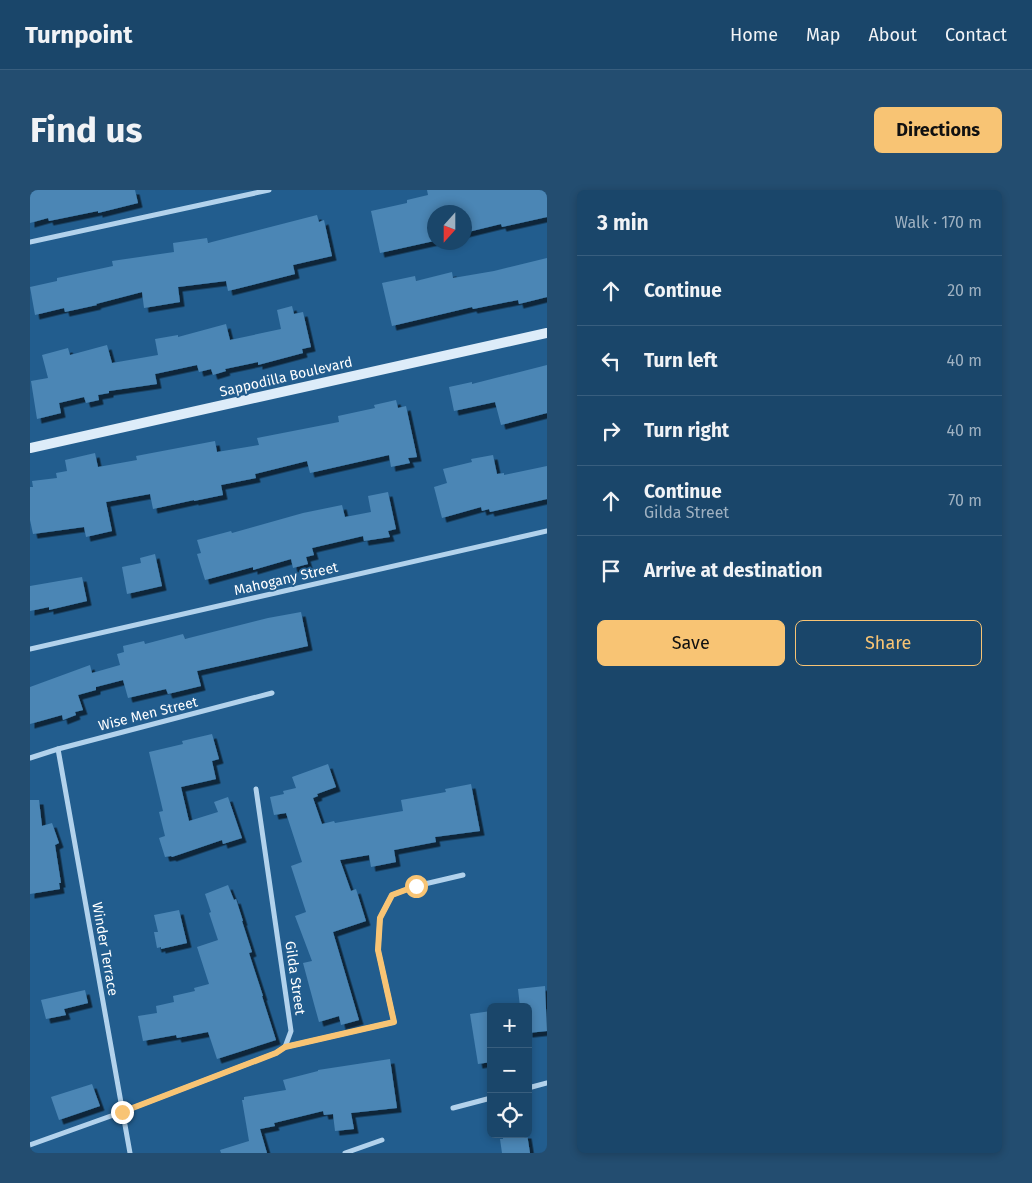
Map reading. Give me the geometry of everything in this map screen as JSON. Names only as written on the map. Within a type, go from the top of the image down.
[{"type":"street","points":[[30,242],[269,190]]},
{"type":"street","name":"Sappodilla Boulevard","points":[[30,448],[547,333]]},
{"type":"street","name":"Mahogany Street","points":[[30,649],[547,531]]},
{"type":"street","name":"Wise Men Street","points":[[30,758],[58,749],[272,694]]},
{"type":"street","name":"Winder Terrace","points":[[58,749],[130,1153]]},
{"type":"street","name":"Gilda Street","points":[[256,789],[291,1031],[285,1047]]},
{"type":"street","points":[[30,1145],[276,1053],[285,1047],[394,1022],[378,950],[380,918],[392,895],[416,886],[463,875]]},
{"type":"street","points":[[532,1087],[547,1083]]},
{"type":"street","points":[[453,1108],[487,1099]]},
{"type":"street","points":[[345,1153],[382,1140]]},
{"type":"building","points":[[30,190],[135,190],[138,203],[98,213],[98,211],[49,221],[48,218],[30,223]]},
{"type":"building","points":[[427,190],[547,190],[547,217],[502,227],[501,224],[472,231],[472,205],[427,205],[427,243],[380,253],[371,211],[407,203],[407,200],[428,195]]},
{"type":"building","points":[[317,215],[319,222],[324,220],[332,256],[293,265],[295,274],[228,291],[226,281],[178,287],[180,302],[144,308],[142,292],[65,312],[64,308],[35,315],[30,287],[57,281],[57,278],[113,266],[112,261],[174,252],[173,243],[207,238],[208,243]]},
{"type":"building","points":[[547,258],[547,297],[519,304],[518,300],[473,309],[472,307],[392,326],[382,283],[415,276],[416,281],[452,272],[453,278],[494,271]]},
{"type":"building","points":[[292,306],[294,314],[303,312],[311,347],[302,349],[303,353],[258,365],[258,362],[225,369],[226,371],[213,375],[211,369],[199,372],[197,365],[155,374],[157,384],[109,391],[109,393],[98,395],[99,400],[86,403],[84,397],[59,403],[61,413],[37,419],[31,381],[48,378],[42,355],[68,348],[70,355],[107,345],[112,363],[158,355],[155,339],[178,335],[178,337],[226,324],[230,340],[281,329],[277,310]]},
{"type":"building","points":[[547,365],[547,413],[501,425],[495,402],[454,411],[449,387],[472,382],[472,384]]},
{"type":"building","points":[[396,400],[398,408],[406,406],[417,457],[408,458],[410,463],[391,467],[389,455],[310,473],[307,461],[255,474],[256,478],[221,485],[223,495],[194,501],[153,509],[150,494],[106,502],[112,531],[86,537],[84,527],[33,534],[30,520],[30,487],[33,487],[32,481],[57,478],[56,473],[67,471],[65,460],[95,453],[98,467],[137,460],[136,456],[215,441],[217,452],[259,445],[257,438],[339,422],[338,416],[375,408],[374,405]]},
{"type":"building","points":[[493,455],[497,474],[504,473],[504,475],[547,466],[547,499],[490,512],[489,509],[482,511],[481,507],[442,518],[434,487],[447,483],[443,469],[472,462],[471,459]]},
{"type":"building","points":[[388,492],[396,529],[388,531],[390,537],[364,541],[363,536],[312,548],[314,555],[306,557],[308,564],[293,568],[291,559],[253,570],[253,567],[205,580],[197,554],[201,553],[197,540],[342,505],[345,517],[371,512],[368,496]]},
{"type":"building","points":[[155,554],[162,586],[127,594],[122,567],[141,563],[140,558]]},
{"type":"building","points":[[82,577],[87,601],[49,610],[49,607],[30,611],[30,586]]},
{"type":"building","points":[[301,612],[308,646],[197,671],[201,686],[168,694],[166,689],[128,698],[123,680],[96,687],[96,690],[78,695],[83,710],[75,712],[76,715],[63,720],[62,715],[30,724],[30,687],[90,665],[92,673],[120,665],[117,654],[124,652],[123,646],[144,641],[145,644],[183,634],[185,639],[268,618]]},
{"type":"building","points":[[212,734],[219,759],[212,761],[216,779],[181,787],[189,821],[218,812],[214,802],[228,797],[242,838],[223,844],[222,840],[172,857],[165,857],[159,838],[165,836],[159,812],[163,811],[149,752],[183,744],[182,741]]},
{"type":"building","points":[[328,764],[336,787],[317,794],[318,796],[313,798],[322,824],[403,811],[401,800],[446,792],[445,789],[471,784],[480,831],[435,837],[436,842],[394,850],[396,862],[371,867],[369,855],[340,860],[351,891],[356,889],[366,921],[333,932],[359,1020],[341,1025],[339,1016],[319,1022],[303,963],[312,961],[295,916],[306,912],[291,866],[302,862],[286,813],[274,815],[270,797],[284,794],[283,791],[296,788],[292,777]]},
{"type":"building","points":[[30,800],[39,800],[42,826],[52,823],[59,843],[55,845],[61,883],[59,883],[60,889],[30,894]]},
{"type":"building","points":[[228,885],[234,900],[236,899],[243,921],[252,952],[249,953],[276,1040],[217,1059],[208,1032],[177,1038],[176,1035],[143,1041],[138,1016],[157,1013],[156,1006],[174,1002],[173,996],[195,991],[194,988],[209,984],[197,947],[218,940],[205,894]]},
{"type":"building","points":[[179,910],[187,943],[161,949],[161,947],[157,948],[154,932],[158,932],[154,915]]},
{"type":"building","points":[[545,986],[547,1031],[532,1033],[532,1003],[520,1003],[518,989]]},
{"type":"building","points":[[85,990],[88,1003],[64,1009],[66,1015],[46,1019],[41,1000]]},
{"type":"building","points":[[487,1012],[487,1063],[478,1064],[470,1014]]},
{"type":"building","points":[[390,1059],[397,1108],[351,1113],[354,1129],[335,1131],[333,1114],[324,1115],[323,1111],[274,1123],[275,1126],[260,1129],[267,1153],[221,1153],[220,1150],[249,1141],[242,1100],[244,1100],[244,1097],[286,1090],[283,1080],[318,1070]]},
{"type":"building","points":[[92,1084],[100,1106],[59,1120],[51,1097]]},
{"type":"building","points":[[528,1138],[530,1153],[502,1153],[500,1139]]},
{"type":"route","points":[[122,1112],[276,1053],[285,1047],[394,1022],[378,950],[380,918],[392,895],[416,886]]}]
